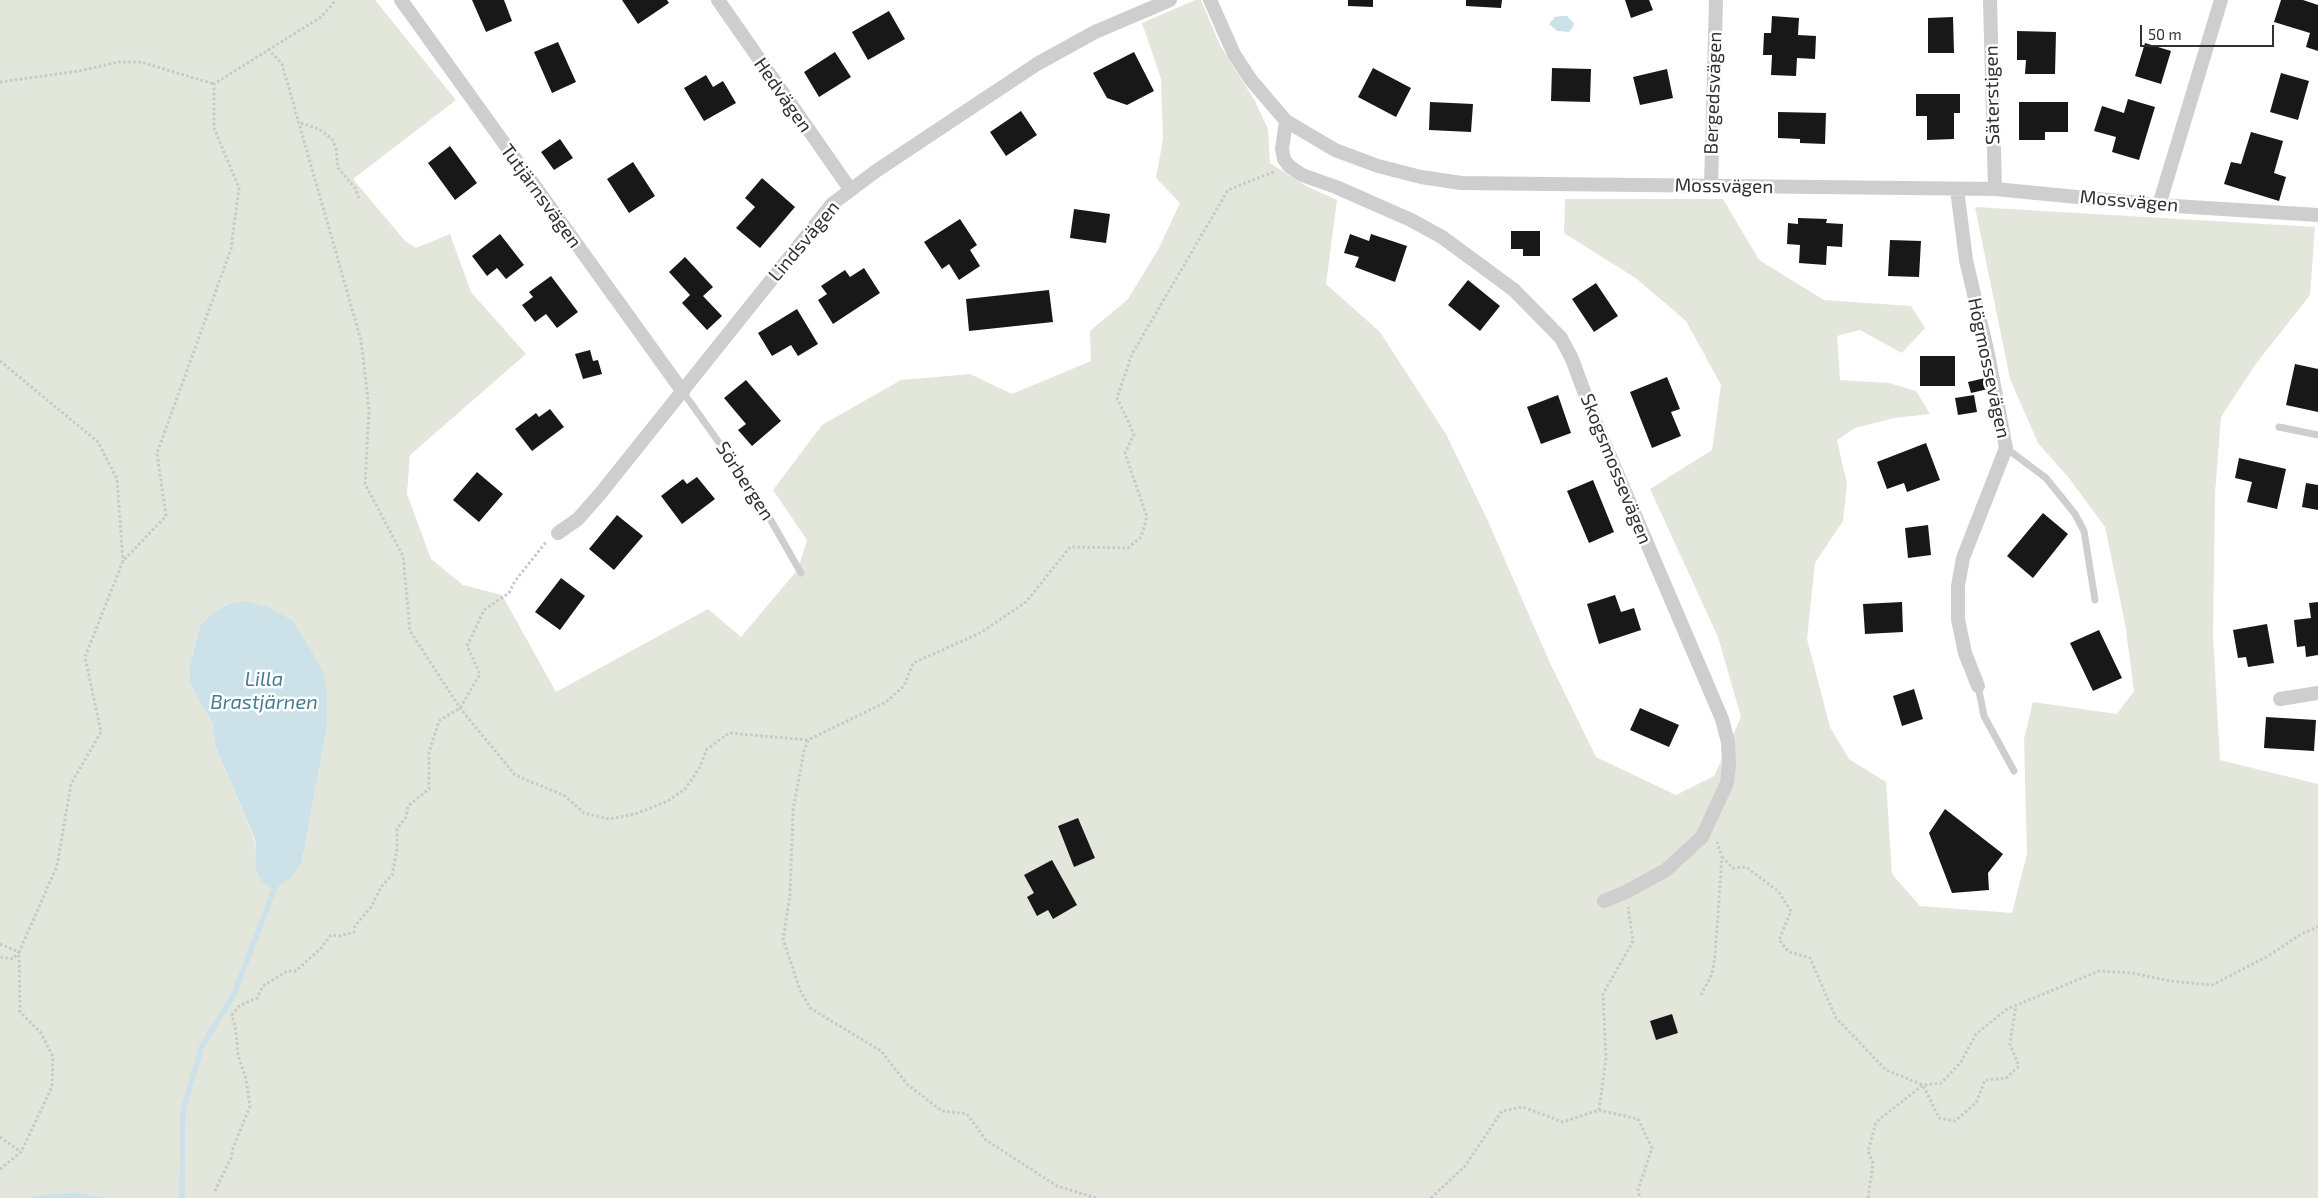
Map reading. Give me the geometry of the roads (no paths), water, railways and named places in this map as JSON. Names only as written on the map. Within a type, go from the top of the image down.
[{"type":"street","name":"Tutjärnsvägen","points":[[401,0],[683,392]]},
{"type":"street","name":"Hedvägen","points":[[718,0],[850,190]]},
{"type":"street","name":"Lindsvägen","points":[[558,533],[578,519],[600,494],[832,204],[1037,64],[1095,32],[1170,0]]},
{"type":"street","name":"Mossvägen","points":[[1210,0],[1234,54],[1251,80],[1286,121],[1335,150],[1378,166],[1421,177],[1461,183],[1994,189],[2159,205],[2318,215]]},
{"type":"street","name":"Bergedsvägen","points":[[1711,186],[1716,0]]},
{"type":"street","name":"Säterstigen","points":[[1990,0],[1994,189]]},
{"type":"street","points":[[2159,205],[2221,0]]},
{"type":"street","name":"Skogsmossevägen","points":[[1286,121],[1282,149],[1284,158],[1289,166],[1302,175],[1336,187],[1411,220],[1442,237],[1514,290],[1562,338],[1572,359],[1596,426],[1722,718],[1728,742],[1729,765],[1727,783],[1702,837],[1666,870],[1626,892],[1604,900]]},
{"type":"street","name":"Högmossevägen","points":[[1957,189],[1966,260],[1988,354],[2006,448],[1963,558],[1958,586],[1958,619],[1965,653],[1978,686]]},
{"type":"street","points":[[2280,699],[2318,693]]},
{"type":"lane","name":"Sörbergen","points":[[683,392],[757,496],[801,573]]},
{"type":"lane","points":[[2278,427],[2318,435]]},
{"type":"lane","points":[[2006,448],[2046,478],[2075,514],[2084,531],[2095,600]]},
{"type":"lane","points":[[1978,686],[1984,716],[2014,771]]},
{"type":"water","points":[[1567,16],[1574,23],[1569,32],[1557,31],[1549,24],[1555,17]]},
{"type":"water","name":"Lilla Brastjärnen","points":[[245,601],[268,607],[293,621],[323,670],[327,692],[327,727],[302,862],[291,877],[274,890],[260,880],[255,868],[256,842],[216,748],[212,723],[190,683],[189,668],[200,625],[212,613],[229,604]]},
{"type":"water","points":[[75,1192],[107,1198],[27,1198],[33,1196]]},
{"type":"waterway","points":[[182,1198],[183,1110],[202,1046],[234,994],[274,890]]}]
